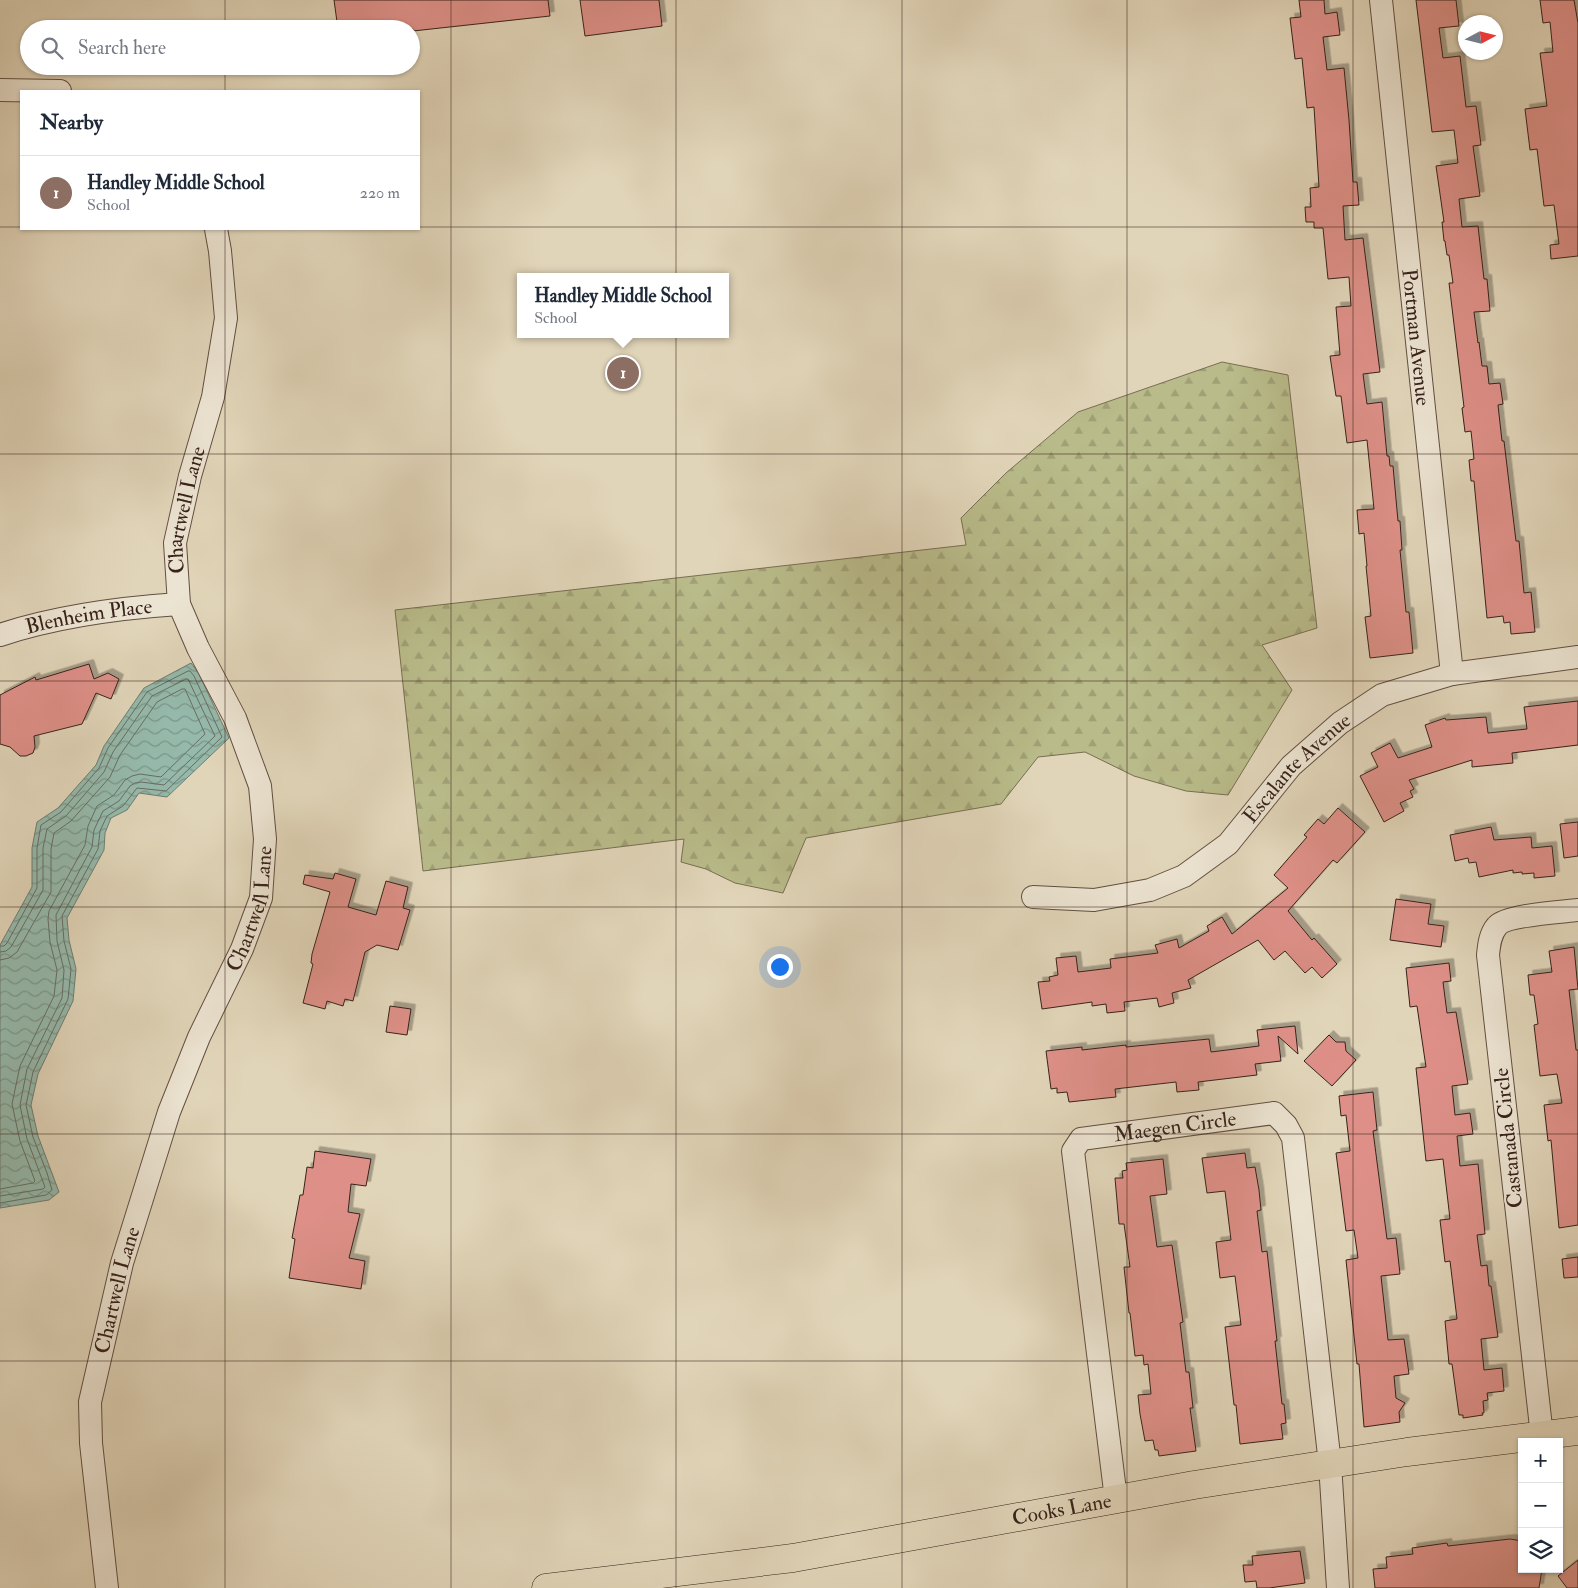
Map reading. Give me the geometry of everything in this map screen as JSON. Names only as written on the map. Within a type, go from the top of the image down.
[{"type":"main road","name":"Cooks Lane","points":[[546,1588],[793,1558],[1194,1485],[1407,1452],[1578,1432]]},
{"type":"street","name":"Portman Avenue","points":[[1381,0],[1452,674]]},
{"type":"street","points":[[0,90],[20,90]]},
{"type":"street","name":"Chartwell Lane","points":[[107,1588],[90,1443],[90,1402],[122,1263],[169,1112],[199,1037],[242,948],[262,898],[265,839],[260,786],[235,718],[198,648],[180,604],[175,543],[190,476],[213,397],[226,318],[216,230]]},
{"type":"street","name":"Blenheim Place","points":[[0,634],[25,626],[133,607],[180,604]]},
{"type":"street","name":"Escalante Avenue","points":[[1033,897],[1094,900],[1150,890],[1184,876],[1228,844],[1291,766],[1340,723],[1382,695],[1452,674],[1578,657]]},
{"type":"street","name":"Castanada Circle","points":[[1542,1436],[1488,955],[1491,936],[1498,924],[1514,918],[1578,910]]},
{"type":"street","name":"Maegen Circle","points":[[1116,1499],[1073,1151],[1081,1139],[1274,1113],[1286,1125],[1293,1138],[1330,1464]]},
{"type":"street","points":[[1330,1464],[1338,1588]]},
{"type":"green space","points":[[1222,362],[1288,375],[1317,628],[1262,645],[1292,690],[1228,795],[1186,791],[1134,776],[1085,752],[1038,757],[1001,804],[806,838],[783,893],[735,883],[706,869],[681,862],[684,839],[423,871],[395,610],[966,545],[961,518],[1006,473],[1078,412]]},
{"type":"water","points":[[191,663],[199,674],[229,738],[167,797],[139,793],[127,810],[111,818],[105,833],[104,850],[67,918],[69,940],[76,969],[73,1001],[38,1074],[31,1105],[38,1136],[59,1192],[49,1200],[0,1208],[0,945],[32,887],[32,848],[37,822],[58,808],[96,765],[104,746],[144,688]]},
{"type":"building","points":[[334,0],[548,0],[550,16],[420,30],[420,20],[337,20]]},
{"type":"building","points":[[580,0],[659,0],[662,26],[585,36]]},
{"type":"building","points":[[1299,0],[1324,0],[1325,14],[1337,12],[1340,35],[1323,37],[1327,70],[1344,68],[1353,182],[1357,182],[1359,205],[1343,206],[1345,240],[1363,238],[1380,372],[1363,374],[1367,404],[1382,402],[1387,456],[1389,456],[1390,466],[1393,466],[1398,521],[1400,521],[1402,550],[1400,550],[1406,612],[1409,612],[1413,653],[1370,658],[1365,617],[1371,616],[1367,566],[1364,533],[1359,534],[1357,510],[1374,509],[1367,440],[1347,443],[1341,396],[1336,396],[1330,356],[1340,355],[1336,307],[1351,306],[1349,277],[1328,279],[1323,228],[1314,228],[1314,222],[1306,222],[1305,207],[1311,207],[1310,188],[1319,187],[1314,107],[1307,108],[1302,58],[1295,59],[1290,18],[1301,17]]},
{"type":"building","points":[[1416,0],[1456,0],[1458,26],[1439,28],[1443,58],[1458,56],[1458,60],[1460,60],[1466,107],[1476,106],[1481,145],[1473,146],[1480,196],[1459,199],[1462,227],[1478,226],[1484,279],[1487,279],[1490,311],[1474,312],[1478,343],[1482,366],[1487,366],[1489,384],[1500,383],[1503,404],[1498,405],[1516,541],[1519,541],[1524,593],[1531,592],[1535,632],[1511,634],[1510,622],[1504,623],[1503,616],[1487,618],[1474,481],[1471,481],[1469,460],[1474,459],[1471,431],[1465,432],[1462,408],[1464,407],[1449,283],[1453,283],[1449,255],[1447,255],[1444,241],[1442,222],[1444,222],[1436,166],[1458,163],[1454,130],[1432,132]]},
{"type":"building","points":[[1540,0],[1574,0],[1578,23],[1578,256],[1551,259],[1550,245],[1559,244],[1554,205],[1544,206],[1537,149],[1530,150],[1525,109],[1547,106],[1540,53],[1553,52],[1550,22],[1543,23]]},
{"type":"building","points":[[89,664],[94,679],[108,673],[119,679],[111,699],[96,693],[82,724],[34,736],[35,747],[33,753],[26,756],[20,756],[10,747],[0,744],[0,695],[35,677],[36,680]]},
{"type":"building","points":[[1578,701],[1578,745],[1512,753],[1513,763],[1472,767],[1472,760],[1409,780],[1414,789],[1410,791],[1413,797],[1400,803],[1404,811],[1384,822],[1360,776],[1378,767],[1371,753],[1390,743],[1398,758],[1432,747],[1425,725],[1445,718],[1446,720],[1486,717],[1488,733],[1527,729],[1524,707]]},
{"type":"building","points":[[1338,808],[1365,832],[1337,863],[1333,860],[1288,911],[1312,940],[1314,938],[1337,964],[1322,978],[1312,967],[1305,973],[1285,951],[1274,960],[1258,940],[1188,980],[1191,988],[1172,993],[1174,1003],[1159,1007],[1157,998],[1124,1002],[1125,1011],[1107,1013],[1106,1004],[1092,1006],[1092,1002],[1042,1009],[1038,982],[1050,981],[1049,977],[1058,975],[1056,958],[1076,956],[1078,972],[1111,968],[1110,959],[1158,953],[1155,945],[1177,939],[1179,948],[1209,931],[1207,926],[1222,917],[1232,934],[1288,888],[1274,875],[1307,837],[1304,835],[1318,819],[1324,824]]},
{"type":"building","points":[[1578,822],[1578,856],[1564,858],[1560,824]]},
{"type":"building","points":[[1491,827],[1494,840],[1531,837],[1532,848],[1552,846],[1555,876],[1534,878],[1534,873],[1513,873],[1513,870],[1479,877],[1476,862],[1469,863],[1468,858],[1455,861],[1450,835]]},
{"type":"building","points":[[335,873],[356,879],[348,907],[376,915],[386,881],[408,887],[403,908],[410,910],[398,950],[377,945],[365,952],[353,1001],[345,999],[343,1006],[327,1001],[325,1009],[303,1003],[313,964],[311,963],[312,954],[330,892],[303,884],[305,875],[333,879]]},
{"type":"building","points":[[1396,899],[1431,904],[1428,924],[1444,926],[1441,947],[1390,940]]},
{"type":"building","points":[[1574,947],[1578,989],[1569,990],[1576,1050],[1578,1050],[1578,1225],[1559,1228],[1551,1140],[1548,1141],[1544,1105],[1562,1103],[1557,1074],[1540,1076],[1534,1025],[1538,1024],[1534,995],[1530,995],[1528,975],[1552,972],[1549,951]]},
{"type":"building","points":[[1449,963],[1451,981],[1443,982],[1447,1013],[1456,1012],[1468,1084],[1452,1086],[1455,1115],[1470,1113],[1473,1134],[1457,1136],[1460,1166],[1478,1164],[1485,1234],[1477,1235],[1481,1266],[1487,1265],[1498,1337],[1481,1339],[1484,1370],[1502,1368],[1504,1391],[1487,1393],[1488,1400],[1483,1401],[1483,1415],[1463,1418],[1463,1415],[1459,1415],[1452,1364],[1449,1364],[1445,1321],[1457,1319],[1450,1261],[1445,1262],[1440,1220],[1450,1219],[1443,1159],[1426,1161],[1416,1068],[1426,1067],[1417,1006],[1410,1007],[1406,968]]},
{"type":"building","points":[[390,1006],[411,1009],[407,1035],[386,1032]]},
{"type":"building","points":[[1295,1026],[1298,1054],[1278,1036],[1281,1061],[1255,1064],[1257,1075],[1198,1082],[1199,1090],[1177,1092],[1176,1082],[1115,1089],[1116,1097],[1069,1102],[1067,1092],[1057,1093],[1057,1088],[1051,1089],[1046,1051],[1082,1047],[1082,1050],[1126,1045],[1126,1047],[1209,1039],[1211,1052],[1259,1046],[1257,1030]]},
{"type":"building","points":[[1329,1035],[1336,1042],[1345,1042],[1346,1051],[1356,1060],[1332,1086],[1304,1061]]},
{"type":"building","points":[[1373,1092],[1377,1130],[1373,1131],[1387,1239],[1396,1238],[1400,1274],[1381,1276],[1388,1340],[1404,1339],[1409,1374],[1394,1376],[1396,1398],[1405,1403],[1399,1412],[1400,1422],[1364,1427],[1359,1364],[1357,1364],[1346,1260],[1358,1258],[1354,1230],[1346,1231],[1336,1153],[1350,1151],[1346,1115],[1341,1116],[1339,1096]]},
{"type":"building","points":[[315,1151],[371,1159],[366,1186],[351,1184],[348,1212],[360,1214],[349,1258],[365,1261],[361,1289],[289,1278],[295,1239],[292,1238],[300,1195],[303,1195],[307,1167],[313,1168]]},
{"type":"building","points":[[1245,1153],[1247,1168],[1255,1167],[1259,1190],[1261,1210],[1257,1211],[1262,1252],[1267,1251],[1277,1341],[1275,1341],[1286,1423],[1281,1424],[1283,1439],[1240,1444],[1225,1327],[1241,1325],[1235,1276],[1220,1278],[1216,1242],[1231,1240],[1225,1191],[1207,1193],[1202,1158]]},
{"type":"building","points":[[1163,1159],[1167,1194],[1150,1196],[1157,1247],[1172,1245],[1183,1322],[1180,1323],[1186,1372],[1189,1372],[1193,1408],[1190,1408],[1196,1451],[1159,1456],[1158,1450],[1155,1450],[1153,1440],[1145,1441],[1140,1414],[1138,1395],[1151,1394],[1148,1364],[1144,1365],[1143,1355],[1135,1356],[1124,1267],[1130,1267],[1124,1224],[1119,1224],[1115,1178],[1123,1178],[1122,1171],[1127,1170],[1126,1163]]},
{"type":"building","points":[[1578,1257],[1578,1277],[1564,1278],[1562,1259]]},
{"type":"building","points":[[1510,1539],[1518,1540],[1518,1573],[1541,1573],[1539,1588],[1375,1588],[1373,1569],[1387,1568],[1386,1557],[1413,1554],[1412,1548],[1447,1543],[1448,1546]]},
{"type":"building","points":[[1300,1551],[1305,1583],[1257,1588],[1256,1581],[1245,1582],[1243,1565],[1253,1565],[1252,1556]]},
{"type":"building","points":[[1578,1560],[1578,1588],[1567,1588],[1558,1576]]},
{"type":"place","name":"Handley Middle School","points":[[623,373]]}]
